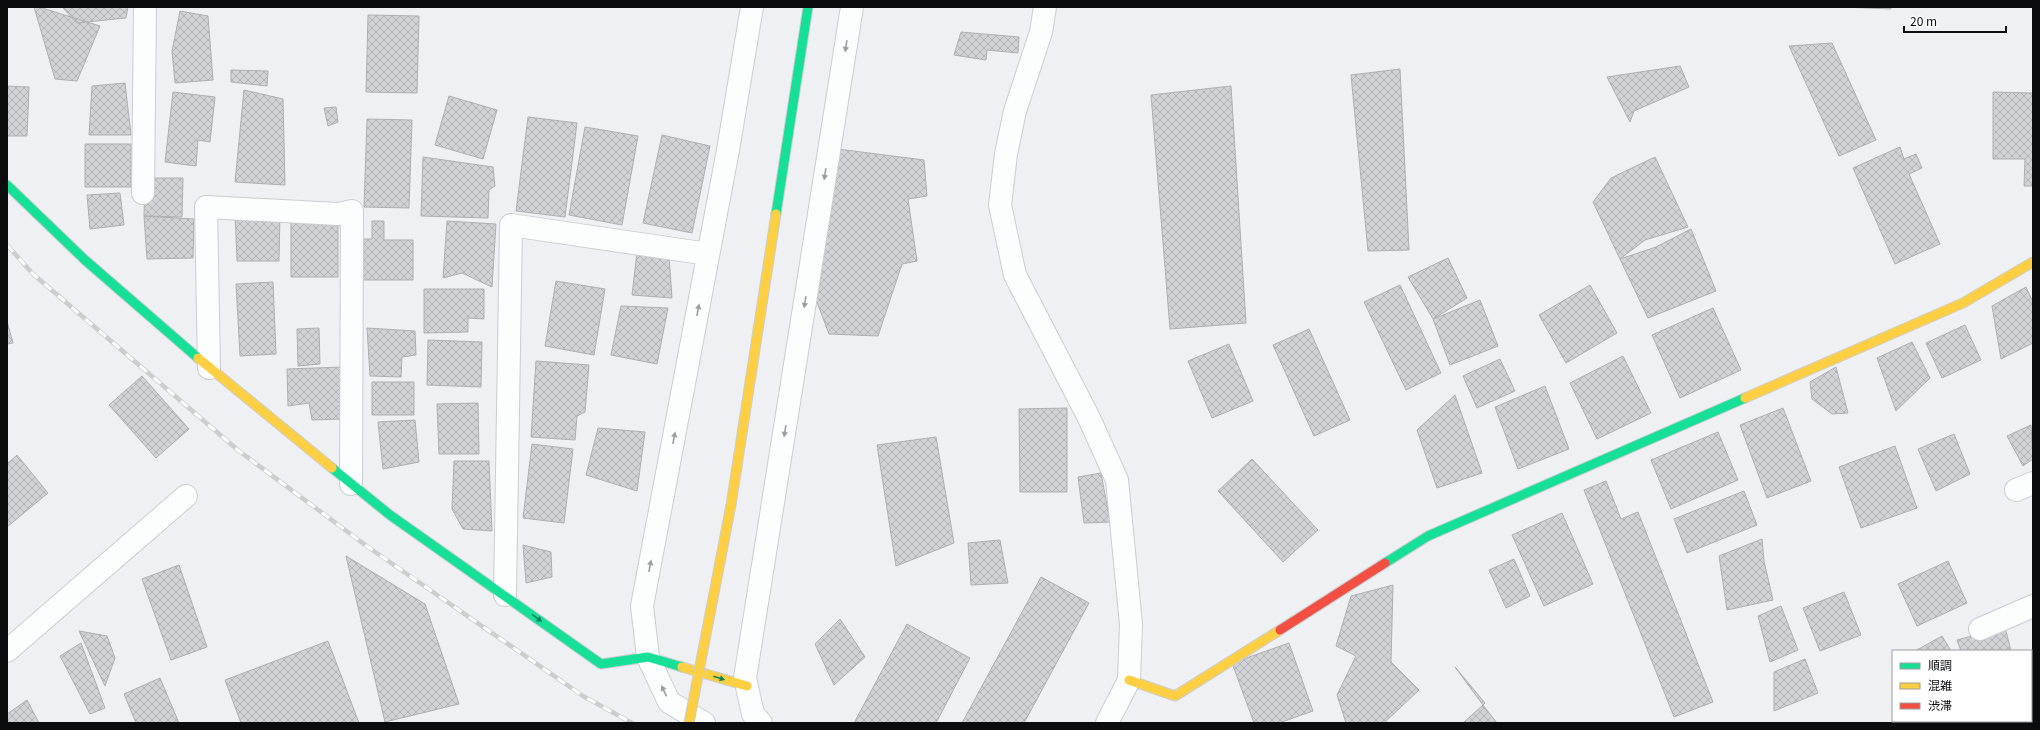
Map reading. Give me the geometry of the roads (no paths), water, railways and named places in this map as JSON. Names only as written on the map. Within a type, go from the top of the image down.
[{"type":"street","points":[[143,193],[145,7]]},
{"type":"street","points":[[704,723],[669,702],[648,657],[642,606],[708,254],[752,7]]},
{"type":"street","points":[[689,723],[731,505],[808,7]]},
{"type":"street","points":[[761,723],[753,714],[745,678],[852,7]]},
{"type":"street","points":[[1045,7],[1041,32],[1014,111],[1006,154],[1000,205],[1015,275],[1089,418],[1117,480],[1131,624],[1129,680],[1107,723]]},
{"type":"street","points":[[7,185],[85,260],[209,368],[351,484],[390,515],[601,664],[648,657],[747,686]]},
{"type":"street","points":[[209,368],[206,207],[338,214],[352,211],[351,484]]},
{"type":"street","points":[[505,596],[511,225],[708,254]]},
{"type":"street","points":[[1129,680],[1175,696],[1428,536],[1964,302],[2033,262]]},
{"type":"street","points":[[7,651],[186,496]]},
{"type":"street","points":[[1980,629],[2033,606]]},
{"type":"railway","points":[[7,245],[33,274],[239,451],[368,547],[583,696],[632,723]]}]
